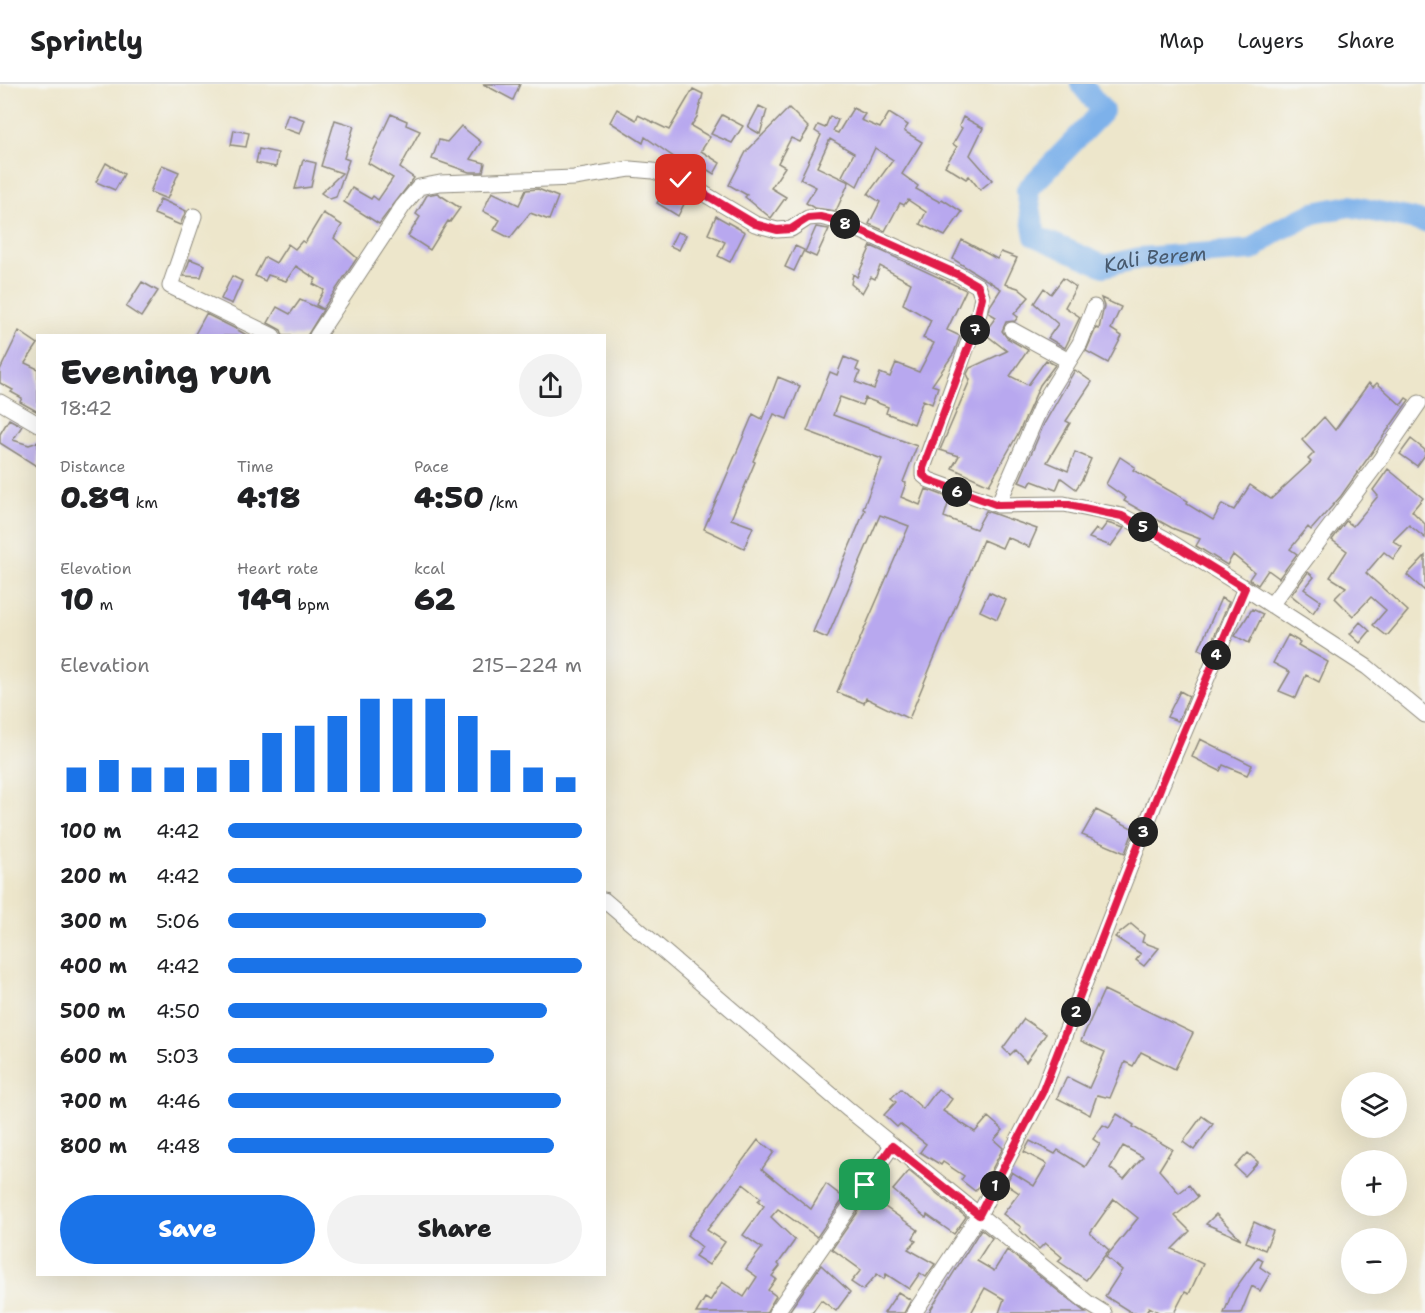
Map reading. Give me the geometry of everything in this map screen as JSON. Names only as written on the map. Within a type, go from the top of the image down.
[{"type":"street","points":[[318,334],[403,206],[419,187],[440,183],[574,178],[630,169],[660,172],[681,180],[755,224],[777,230],[791,229],[808,218],[820,217],[841,222],[959,275],[978,286],[982,297],[974,332],[923,468],[923,475],[929,480],[998,505],[1064,504],[1122,516],[1164,538],[1367,667],[1425,715]]},
{"type":"street","points":[[194,216],[170,286],[269,334]]},
{"type":"street","points":[[998,505],[1041,406],[1080,343],[1094,307]]},
{"type":"street","points":[[1012,330],[1069,361]]},
{"type":"street","points":[[1271,605],[1419,403]]},
{"type":"street","points":[[2,407],[36,423]]},
{"type":"street","points":[[914,1313],[979,1215],[1042,1093],[1161,786],[1245,588]]},
{"type":"street","points":[[606,902],[892,1146],[1102,1312]]},
{"type":"street","points":[[776,1313],[892,1146]]},
{"type":"building","points":[[483,84],[520,84],[513,100]]},
{"type":"building","points":[[693,89],[703,94],[697,117],[691,126],[710,137],[701,151],[720,163],[714,174],[703,167],[698,174],[645,137],[643,143],[610,122],[617,109],[636,120],[638,115],[669,130]]},
{"type":"building","points":[[759,106],[767,110],[760,134],[748,127]]},
{"type":"building","points":[[789,108],[809,128],[800,142],[791,138],[778,163],[785,167],[771,188],[786,197],[771,218],[745,197],[747,195],[729,185],[746,152]]},
{"type":"building","points":[[853,108],[865,114],[861,120],[880,128],[889,113],[908,125],[904,131],[922,142],[902,174],[918,186],[916,189],[940,202],[942,199],[962,212],[945,236],[920,224],[926,212],[908,200],[904,205],[900,203],[885,231],[869,224],[880,202],[868,194],[893,160],[875,148],[857,186],[842,176],[854,153],[830,139],[817,167],[849,182],[836,211],[814,208],[806,203],[816,187],[800,179],[821,135],[815,131],[818,125],[825,128],[830,116],[838,120],[833,131],[838,133]]},
{"type":"building","points":[[288,114],[305,120],[300,134],[283,128]]},
{"type":"building","points":[[391,114],[407,121],[406,125],[420,131],[400,168],[414,178],[379,224],[344,202],[352,188],[371,199],[373,196],[378,200],[393,178],[368,163]]},
{"type":"building","points":[[722,115],[743,126],[732,143],[711,134]]},
{"type":"building","points":[[963,117],[983,128],[970,155],[992,180],[980,190],[969,176],[966,179],[945,166],[957,147],[953,144],[962,128],[959,126]]},
{"type":"building","points":[[335,120],[354,126],[344,158],[349,160],[336,197],[330,199],[321,193],[342,173],[321,166]]},
{"type":"building","points":[[461,126],[481,142],[470,159],[485,163],[483,172],[469,172],[432,159],[439,140],[447,142]]},
{"type":"building","points":[[234,130],[249,133],[246,147],[231,145]]},
{"type":"building","points":[[259,149],[278,153],[276,167],[256,163]]},
{"type":"building","points":[[303,160],[316,163],[311,187],[295,189]]},
{"type":"building","points":[[106,163],[124,174],[115,190],[96,182]]},
{"type":"building","points":[[162,165],[179,172],[167,199],[150,192]]},
{"type":"building","points":[[668,186],[679,191],[674,198],[684,204],[678,216],[657,203]]},
{"type":"building","points":[[538,189],[558,197],[549,220],[530,213],[510,238],[494,230],[500,220],[483,211],[492,192],[519,205],[526,190]]},
{"type":"building","points":[[437,193],[460,208],[450,222],[448,221],[430,250],[408,236],[420,217],[416,214],[427,195]]},
{"type":"building","points":[[160,199],[186,211],[180,225],[154,214]]},
{"type":"building","points":[[323,213],[342,225],[334,238],[357,258],[323,309],[316,305],[324,290],[313,284],[316,279],[296,266],[286,281],[268,275],[265,281],[255,276],[265,257],[276,263],[288,244],[295,249],[302,241],[305,243]]},
{"type":"building","points":[[716,216],[745,232],[730,262],[718,256],[725,242],[708,234]]},
{"type":"building","points":[[816,227],[829,229],[816,257],[805,252]]},
{"type":"building","points":[[677,232],[686,235],[679,250],[670,246]]},
{"type":"building","points":[[962,240],[997,259],[1001,252],[1017,258],[1005,284],[1018,288],[1029,297],[1014,314],[1018,317],[1015,321],[1006,322],[1002,331],[1007,338],[1028,350],[1010,376],[1028,385],[1046,360],[1055,365],[1040,385],[1019,432],[989,485],[952,468],[959,456],[940,450],[970,380],[967,374],[970,368],[1007,351],[984,333],[996,317],[989,313],[990,306],[1001,289],[953,259]]},
{"type":"building","points":[[795,246],[804,250],[794,271],[785,267]]},
{"type":"building","points":[[871,246],[966,290],[947,330],[960,336],[954,353],[932,385],[938,387],[932,404],[923,400],[914,424],[886,413],[888,407],[865,398],[862,405],[840,397],[833,415],[917,446],[903,482],[906,483],[901,497],[920,505],[926,489],[950,498],[944,517],[976,529],[986,511],[1037,529],[1029,547],[1007,537],[1002,548],[983,540],[909,719],[866,698],[864,703],[837,692],[909,526],[880,515],[827,638],[813,632],[865,510],[863,509],[882,459],[807,431],[830,372],[837,375],[844,357],[859,363],[856,370],[860,372],[856,382],[874,389],[880,373],[890,377],[896,363],[919,372],[934,343],[923,338],[931,320],[903,304],[911,283],[880,266],[875,279],[871,277],[862,293],[851,284],[853,274],[857,277]]},
{"type":"building","points":[[190,259],[205,265],[201,277],[184,276]]},
{"type":"building","points":[[232,276],[242,281],[232,304],[221,299]]},
{"type":"building","points":[[1063,278],[1076,287],[1065,307],[1080,317],[1065,348],[1048,338],[1058,324],[1034,303],[1044,288],[1051,294]]},
{"type":"building","points":[[142,282],[158,291],[141,317],[126,307]]},
{"type":"building","points":[[1101,298],[1121,307],[1111,329],[1122,336],[1108,363],[1086,351],[1096,328],[1099,329],[1104,306]]},
{"type":"building","points":[[300,300],[323,310],[308,334],[282,334],[281,330],[268,323],[277,307],[290,314]]},
{"type":"building","points":[[206,314],[245,334],[195,334]]},
{"type":"building","points":[[19,331],[36,343],[36,347],[25,363],[36,368],[36,411],[20,402],[22,398],[0,383],[0,370]]},
{"type":"building","points":[[1075,370],[1092,382],[1066,421],[1070,423],[1047,462],[1068,471],[1075,452],[1091,459],[1082,480],[1076,489],[1061,478],[1056,490],[1032,481],[1029,486],[1019,482],[1044,424]]},
{"type":"building","points":[[778,377],[800,386],[787,419],[774,414],[731,519],[753,527],[744,548],[704,529],[753,414],[762,419]]},
{"type":"building","points":[[1369,383],[1373,387],[1377,383],[1401,405],[1406,398],[1409,400],[1341,496],[1311,530],[1308,527],[1290,549],[1297,554],[1279,578],[1268,570],[1258,585],[1249,579],[1254,572],[1233,555],[1227,565],[1196,546],[1200,539],[1172,528],[1124,501],[1126,498],[1106,484],[1120,457],[1135,467],[1133,470],[1188,501],[1187,504],[1213,520],[1222,504],[1234,510],[1250,485],[1271,499],[1311,462],[1308,459],[1314,453],[1302,440],[1324,417],[1335,430]]},
{"type":"building","points":[[9,419],[22,426],[13,440],[29,445],[36,443],[36,466],[0,443],[0,434]]},
{"type":"building","points":[[1411,439],[1425,450],[1425,455],[1417,466],[1400,454]]},
{"type":"building","points":[[1388,469],[1423,498],[1412,511],[1425,524],[1425,538],[1409,525],[1393,541],[1402,547],[1393,559],[1384,552],[1366,573],[1408,611],[1387,636],[1373,625],[1386,610],[1371,597],[1353,616],[1335,598],[1346,587],[1330,577],[1347,551],[1332,540],[1346,521],[1353,526],[1378,496],[1373,490]]},
{"type":"building","points":[[1107,523],[1124,528],[1111,546],[1089,538],[1096,529],[1101,531]]},
{"type":"building","points":[[1425,556],[1425,591],[1407,575]]},
{"type":"building","points":[[1308,572],[1314,577],[1304,589],[1321,601],[1313,613],[1291,595]]},
{"type":"building","points":[[989,592],[1006,600],[997,619],[980,611]]},
{"type":"building","points":[[1221,598],[1229,602],[1207,653],[1199,649]]},
{"type":"building","points":[[1252,609],[1263,614],[1249,643],[1235,636]]},
{"type":"building","points":[[1360,622],[1370,631],[1360,643],[1350,634]]},
{"type":"building","points":[[1288,635],[1300,642],[1298,645],[1328,662],[1319,682],[1306,675],[1296,698],[1279,691],[1290,672],[1273,663]]},
{"type":"building","points":[[1180,691],[1189,696],[1178,721],[1167,717]]},
{"type":"building","points":[[1200,739],[1252,765],[1247,775],[1223,765],[1220,771],[1192,757]]},
{"type":"building","points":[[1096,810],[1134,829],[1125,853],[1082,835]]},
{"type":"building","points":[[1131,924],[1144,935],[1142,942],[1159,948],[1144,966],[1136,960],[1141,954],[1115,937]]},
{"type":"building","points":[[1104,990],[1193,1033],[1175,1069],[1141,1052],[1133,1066],[1125,1062],[1110,1098],[1097,1095],[1090,1115],[1057,1098],[1067,1077],[1089,1088],[1105,1052],[1081,1041]]},
{"type":"building","points":[[1024,1019],[1046,1034],[1026,1062],[1015,1050],[1010,1055],[1003,1048]]},
{"type":"building","points":[[901,1089],[923,1109],[938,1089],[952,1099],[943,1111],[975,1132],[988,1117],[1003,1130],[994,1140],[1003,1148],[988,1177],[975,1191],[961,1180],[964,1176],[943,1162],[941,1165],[920,1152],[926,1144],[900,1124],[897,1127],[884,1115],[896,1102],[891,1098]]},
{"type":"building","points":[[1117,1114],[1134,1125],[1133,1127],[1172,1149],[1159,1170],[1179,1193],[1189,1185],[1198,1197],[1175,1216],[1190,1231],[1172,1249],[1203,1264],[1189,1294],[1185,1292],[1174,1313],[1160,1313],[1149,1307],[1146,1313],[1132,1313],[1105,1296],[1122,1270],[1106,1257],[1138,1218],[1114,1199],[1090,1233],[1109,1250],[1086,1280],[1058,1261],[1062,1257],[1045,1243],[1039,1249],[1019,1230],[1021,1227],[1003,1214],[1019,1193],[1006,1184],[1012,1172],[1034,1186],[1047,1164],[1024,1152],[1030,1141],[1055,1154],[1058,1150],[1085,1167],[1100,1144],[1093,1139],[1103,1125],[1109,1128]],"holes":[[[1123,1146],[1143,1157],[1124,1179],[1110,1168]]]},
{"type":"building","points":[[1202,1116],[1213,1124],[1194,1150],[1183,1142]]},
{"type":"building","points":[[758,1140],[774,1152],[762,1169],[811,1209],[826,1184],[844,1198],[817,1237],[778,1209],[771,1217],[795,1240],[772,1276],[776,1279],[768,1290],[776,1296],[766,1313],[696,1313],[705,1298],[710,1301],[722,1282],[744,1297],[757,1277],[746,1269],[762,1248],[743,1235],[764,1206],[758,1201],[761,1198],[743,1184],[707,1230],[725,1242],[709,1265],[695,1256],[702,1247],[687,1235]]},
{"type":"building","points":[[1248,1153],[1258,1162],[1245,1176],[1235,1167]]},
{"type":"building","points":[[909,1171],[966,1217],[954,1234],[927,1215],[926,1218],[893,1190]]},
{"type":"building","points":[[869,1196],[918,1230],[913,1238],[916,1241],[908,1249],[935,1264],[926,1277],[920,1273],[909,1289],[886,1274],[884,1279],[877,1274],[863,1290],[851,1282],[861,1270],[832,1249]]},
{"type":"building","points":[[1216,1214],[1241,1239],[1206,1224]]},
{"type":"building","points":[[1254,1222],[1273,1231],[1265,1250],[1246,1242]]},
{"type":"building","points":[[981,1229],[992,1238],[977,1261],[994,1271],[1007,1250],[1086,1313],[999,1313],[1004,1299],[985,1288],[971,1313],[926,1313],[929,1312]]},
{"type":"building","points":[[1258,1257],[1263,1260],[1260,1267],[1270,1274],[1260,1291],[1252,1286],[1241,1313],[1224,1313],[1232,1293]]},
{"type":"building","points":[[821,1265],[850,1292],[836,1311],[821,1300],[812,1313],[788,1313]]},
{"type":"building","points":[[898,1292],[911,1300],[904,1313],[884,1313]]},
{"type":"waterway","name":"Kali Berem","points":[[1081,84],[1103,111],[1027,190],[1035,236],[1104,266],[1140,258],[1252,250],[1275,232],[1314,213],[1350,206],[1425,222]]},
{"type":"route","points":[[681,180],[730,212],[755,224],[777,230],[791,229],[808,218],[820,217],[841,222],[959,275],[978,286],[982,297],[974,332],[926,455],[923,475],[929,480],[998,505],[1064,504],[1122,516],[1164,538],[1245,588],[1186,732],[1161,786],[1042,1093],[1009,1161],[979,1215],[892,1146],[865,1185]]}]
